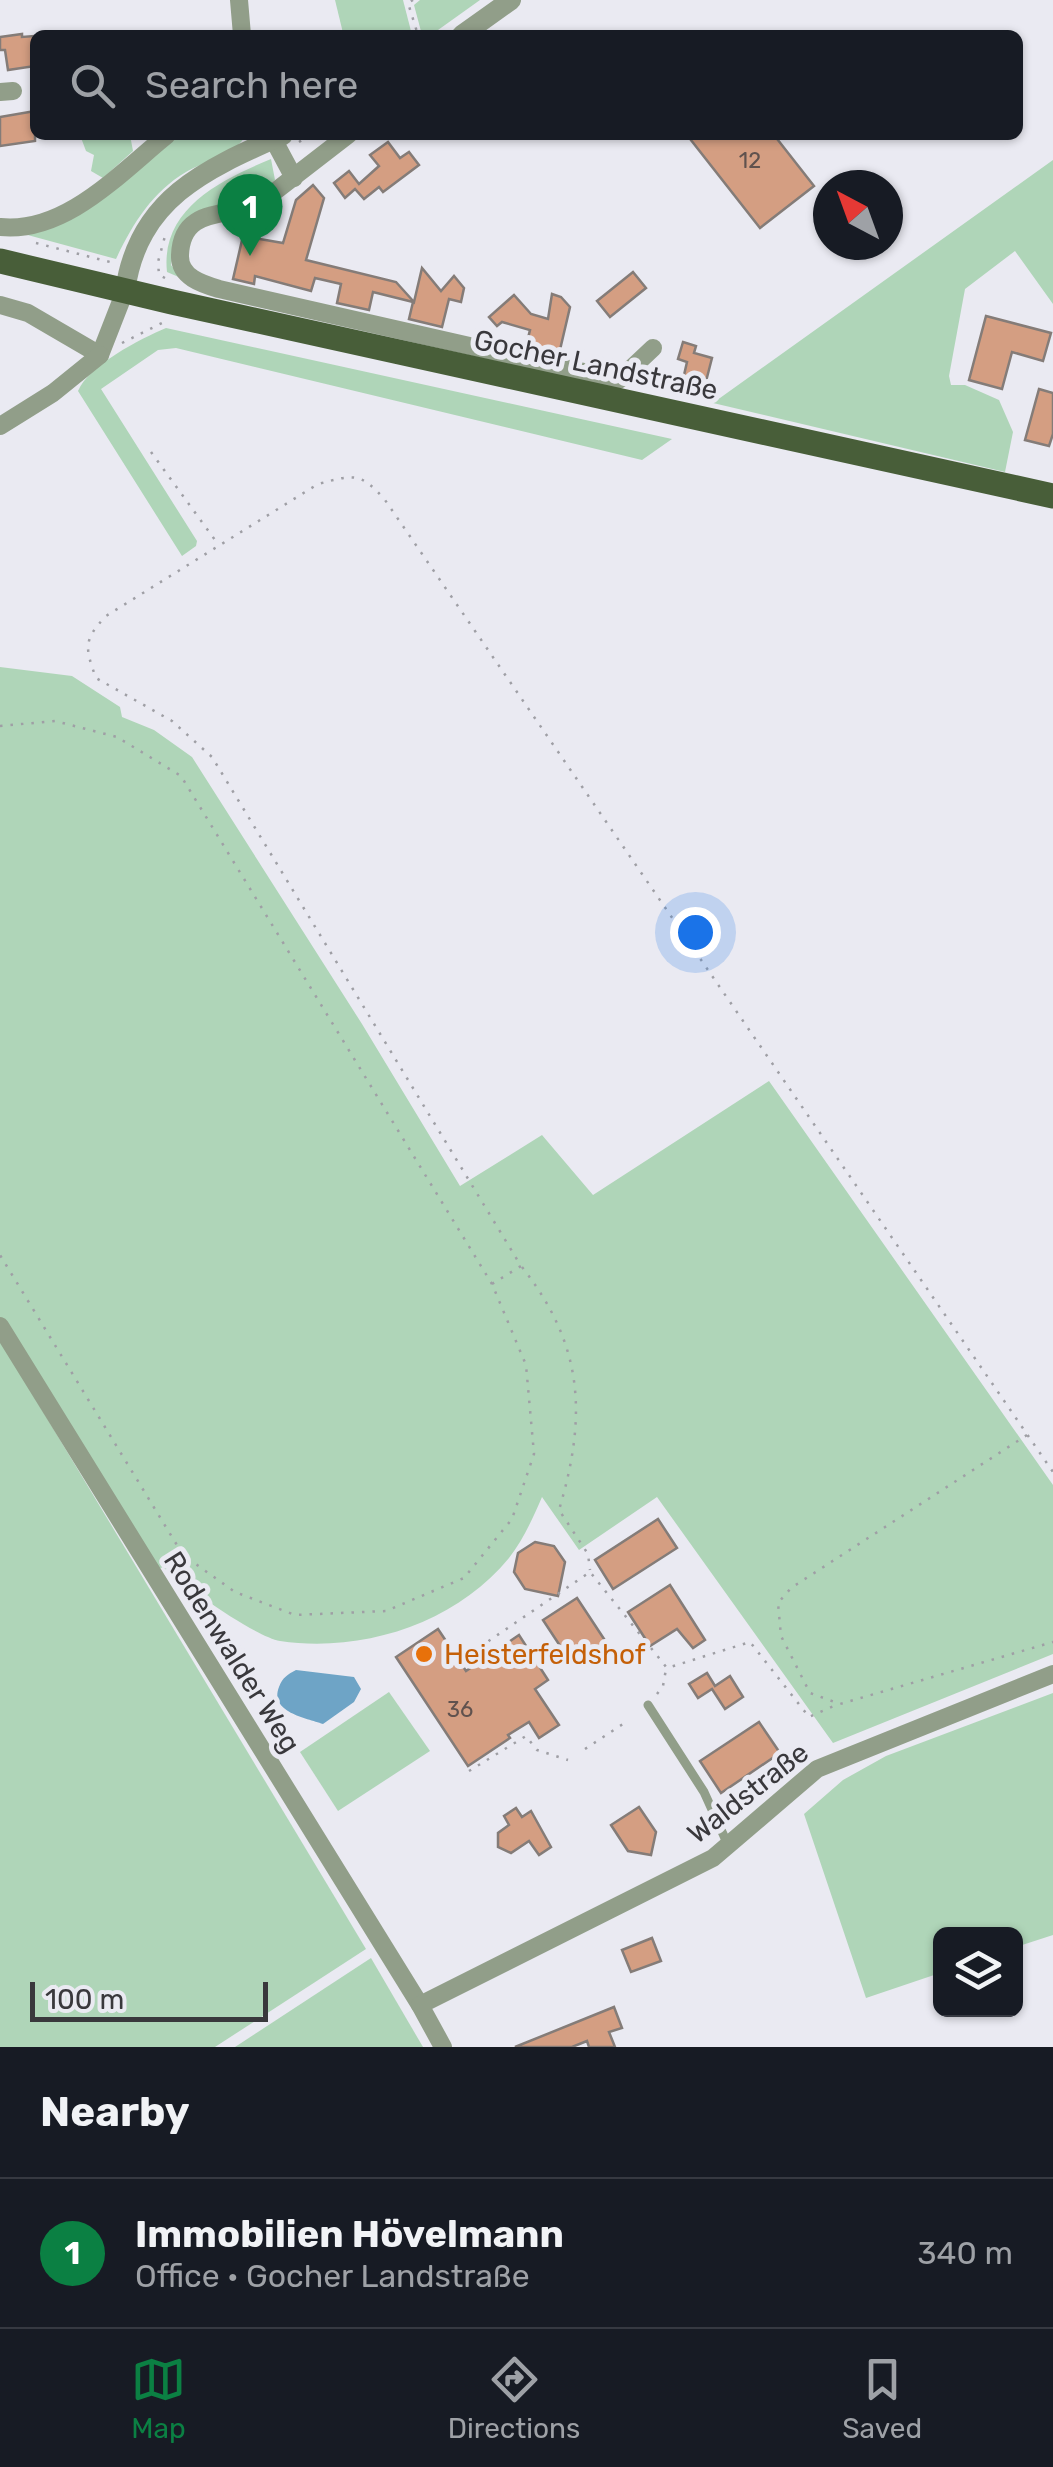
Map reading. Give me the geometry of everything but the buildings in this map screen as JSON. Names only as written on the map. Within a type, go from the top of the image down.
[{"type":"main road","name":"Gocher Landstraße","points":[[0,260],[127,281],[1053,496]]},
{"type":"street","points":[[240,0],[242,30]]},
{"type":"street","points":[[469,30],[512,0]]},
{"type":"street","points":[[7,228],[34,226],[73,209],[160,140]]},
{"type":"street","points":[[0,426],[53,393],[100,355],[153,219],[172,194],[199,174],[268,140]]},
{"type":"street","points":[[278,140],[294,178]]},
{"type":"street","name":"Gocher Landstraße","points":[[342,140],[250,209],[222,210],[196,222],[182,240],[182,270],[199,283],[219,290],[619,380],[653,348]]},
{"type":"street","points":[[0,305],[28,314],[100,355]]},
{"type":"street","name":"Rodenwalder Weg","points":[[0,1326],[420,2006]]},
{"type":"street","name":"Waldstraße","points":[[420,2006],[713,1858],[817,1769],[1053,1674]]},
{"type":"street","points":[[420,2006],[444,2047]]},
{"type":"lane","points":[[648,1705],[704,1792],[728,1845]]},
{"type":"path","points":[[413,0],[408,3],[416,30]]},
{"type":"path","points":[[7,228],[24,240],[105,258],[127,281]]},
{"type":"path","points":[[150,452],[218,546]]},
{"type":"path","points":[[667,1668],[590,1572],[588,1554],[559,1510],[575,1440],[576,1392],[568,1345],[546,1298],[521,1266],[212,757],[172,721],[96,678],[86,651],[91,632],[106,616],[318,484],[353,475],[370,482],[386,500],[1053,1472]]},
{"type":"path","points":[[0,726],[55,721],[117,737],[181,776],[492,1284],[526,1365],[534,1454],[512,1519],[464,1578],[386,1611],[295,1615],[235,1592],[183,1555],[0,1256]]},
{"type":"path","points":[[492,1284],[521,1266]]},
{"type":"path","points":[[840,1704],[810,1693],[781,1636],[778,1602],[791,1588],[1028,1434]]},
{"type":"path","points":[[472,1653],[590,1572]]},
{"type":"path","points":[[667,1668],[750,1642],[809,1717],[840,1704],[1053,1642]]},
{"type":"path","points":[[648,1705],[663,1686],[667,1668]]},
{"type":"path","points":[[584,1749],[626,1722]]},
{"type":"path","points":[[469,1771],[526,1736],[537,1750],[568,1760]]},
{"type":"green space","points":[[335,0],[403,0],[411,30],[342,30]]},
{"type":"green space","points":[[420,0],[480,0],[438,30],[421,30],[414,5]]},
{"type":"green space","points":[[82,140],[131,140],[133,151],[103,178],[91,171],[94,155],[86,151]]},
{"type":"green space","points":[[174,140],[242,140],[163,189],[136,222],[116,259],[24,234],[151,159]]},
{"type":"green space","points":[[271,159],[275,180],[248,202],[200,211],[174,243],[171,265],[181,278],[167,272],[167,250],[184,213],[215,187]]},
{"type":"green space","points":[[1053,160],[1053,304],[1015,251],[965,289],[949,376],[951,385],[965,385],[999,400],[1013,432],[1005,472],[713,403]]},
{"type":"green space","points":[[166,328],[672,439],[642,460],[176,348],[158,350],[101,389],[197,541],[182,556],[78,391],[104,363]]},
{"type":"green space","points":[[0,667],[72,676],[120,707],[122,717],[154,730],[192,757],[460,1186],[542,1135],[593,1195],[769,1081],[1053,1485],[1053,1654],[833,1743],[657,1497],[579,1550],[542,1497],[509,1558],[462,1601],[405,1629],[343,1642],[280,1641],[220,1609],[163,1567],[150,1573],[0,1326]]},
{"type":"green space","points":[[0,1340],[366,1949],[215,2047],[0,2047]]},
{"type":"green space","points":[[389,1692],[430,1751],[338,1811],[300,1752]]},
{"type":"green space","points":[[1053,1693],[1053,1935],[1023,1945],[1023,1927],[933,1927],[933,1975],[866,1998],[804,1814],[843,1780],[886,1756]]},
{"type":"green space","points":[[371,1958],[423,2047],[235,2047]]},
{"type":"water","points":[[296,1670],[354,1677],[361,1689],[354,1702],[323,1724],[291,1713],[279,1702],[281,1684]]},
{"type":"place","name":"Immobilien Hövelmann","points":[[250,256]]},
{"type":"place","name":"Heisterfeldshof","points":[[424,1654]]}]
